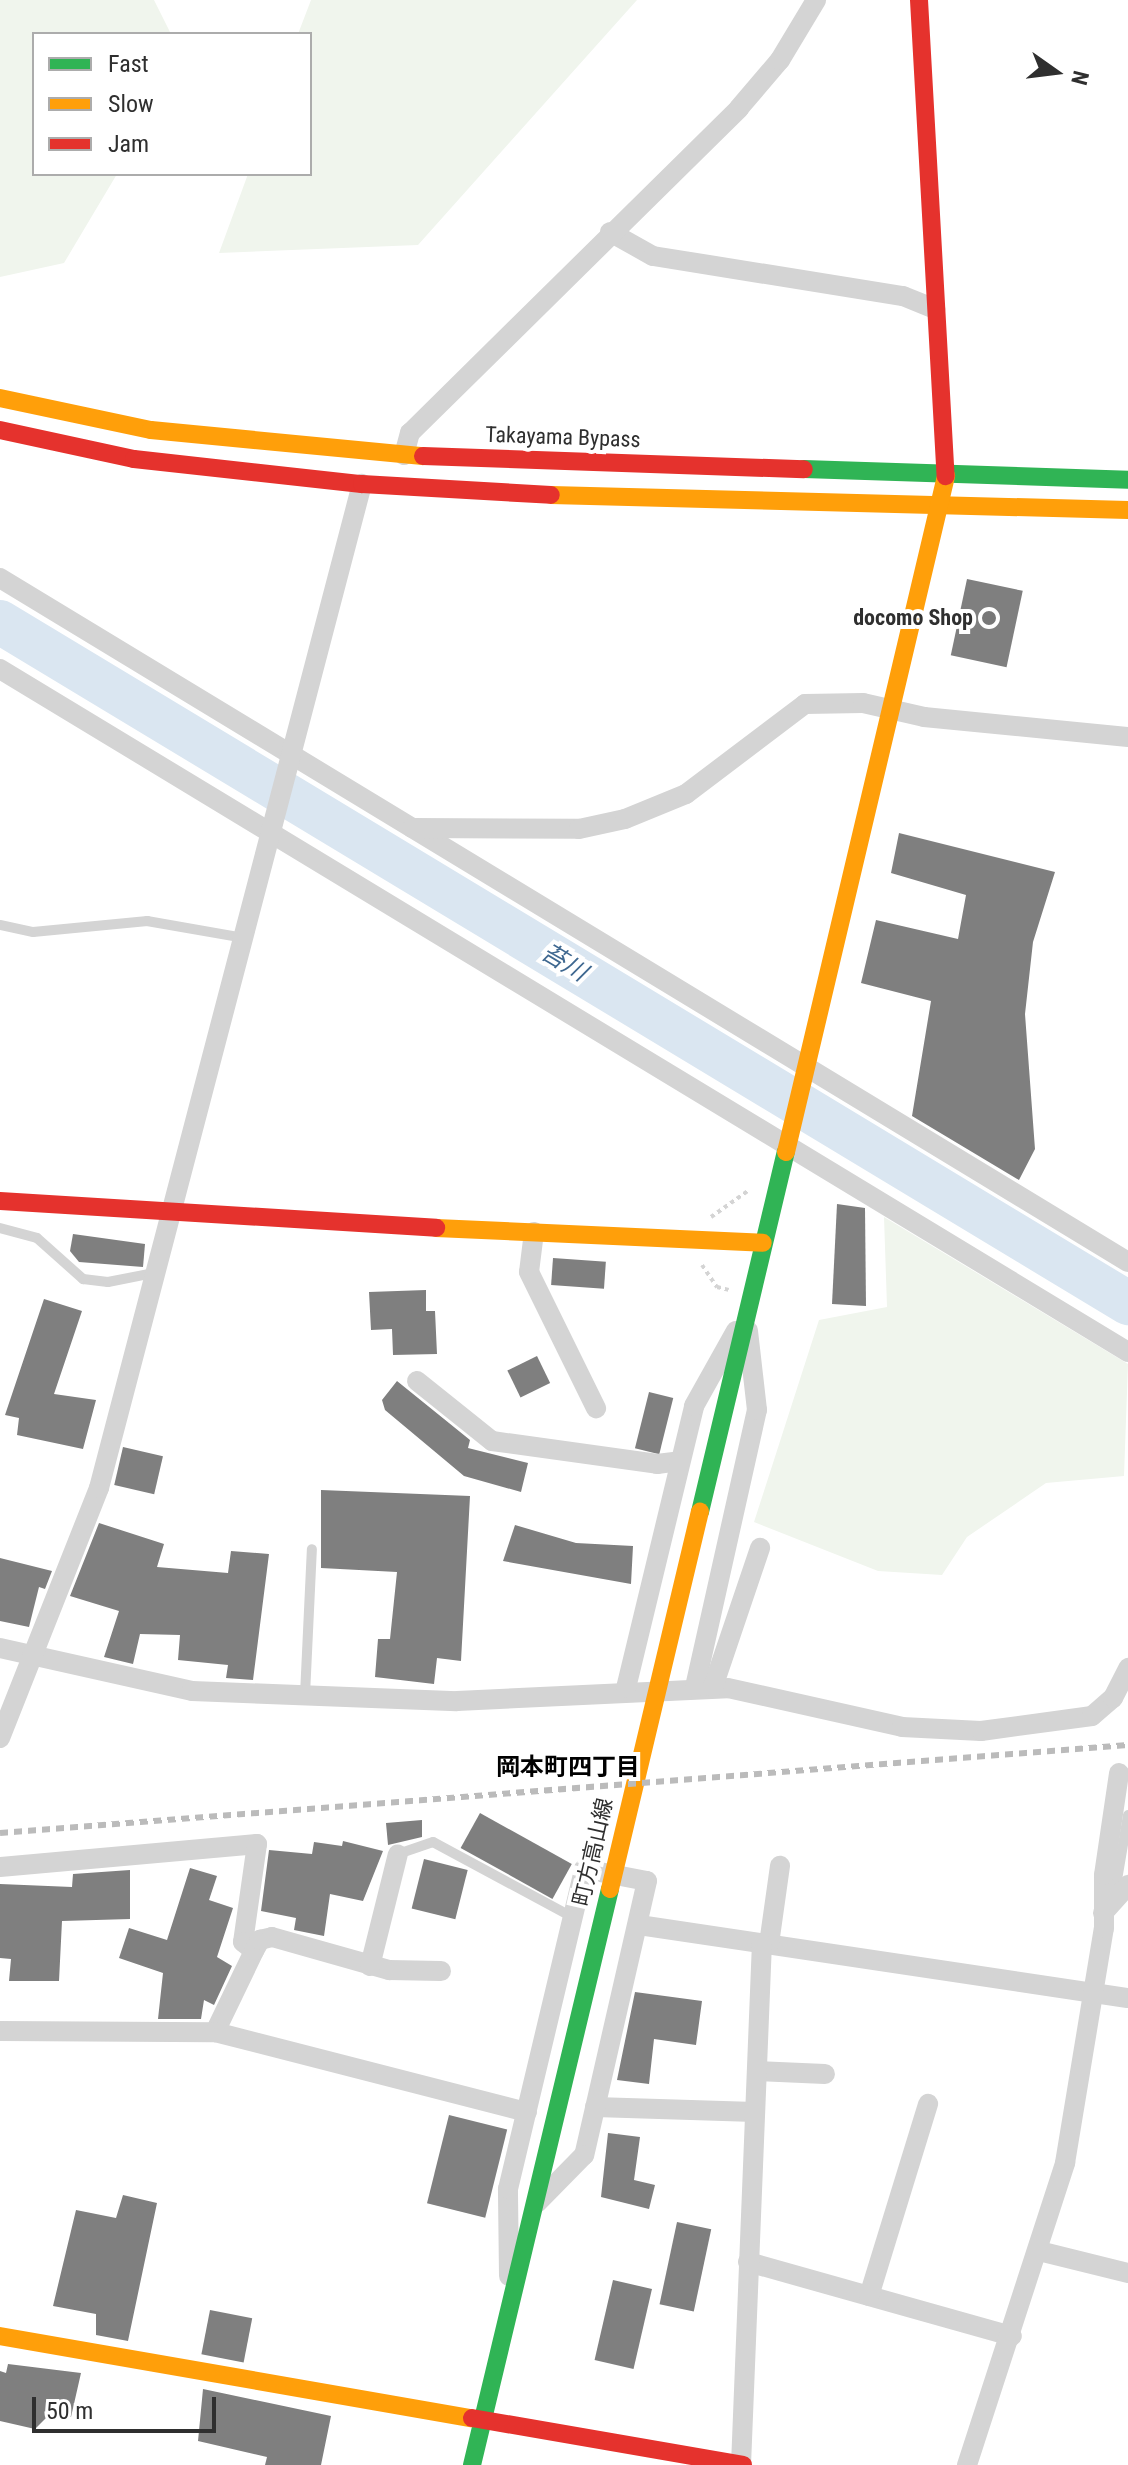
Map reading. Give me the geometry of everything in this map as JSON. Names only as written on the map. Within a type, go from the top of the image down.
[{"type":"main road","points":[[787,1141],[946,475],[919,0]]},
{"type":"main road","name":"Takayama Bypass","points":[[0,398],[151,430],[404,455],[1128,480]]},
{"type":"main road","points":[[0,430],[134,459],[362,484],[590,497],[942,501],[1128,510]]},
{"type":"main road","name":"町方高山線","points":[[533,2208],[787,1141]]},
{"type":"main road","points":[[0,1201],[169,1216],[763,1243]]},
{"type":"main road","points":[[472,2465],[533,2208]]},
{"type":"main road","points":[[0,2336],[742,2465]]},
{"type":"street","points":[[404,455],[410,433],[610,232],[739,108],[780,60],[816,0]]},
{"type":"street","points":[[610,232],[653,256],[903,296],[936,309]]},
{"type":"street","points":[[0,1738],[99,1488],[362,484]]},
{"type":"street","points":[[0,578],[804,1071],[1128,1262]]},
{"type":"street","points":[[0,669],[272,827],[1128,1352]]},
{"type":"street","points":[[412,828],[601,825],[686,794],[805,704],[892,708],[924,717],[1128,737]]},
{"type":"street","points":[[534,1232],[529,1272],[596,1408]]},
{"type":"street","points":[[626,1688],[694,1406],[745,1315]]},
{"type":"street","points":[[704,1687],[757,1410],[745,1315]]},
{"type":"street","points":[[417,1381],[492,1441],[657,1464],[680,1461]]},
{"type":"street","points":[[704,1687],[760,1548]]},
{"type":"street","points":[[0,1648],[162,1687],[457,1701],[626,1688],[704,1687],[902,1727],[1017,1730],[1092,1716],[1113,1698],[1128,1668]]},
{"type":"street","points":[[967,2465],[1012,2336],[1065,2163],[1108,1909],[1119,1773]]},
{"type":"street","points":[[0,1867],[257,1844],[243,1942],[254,1951]]},
{"type":"street","points":[[370,1966],[398,1854]]},
{"type":"street","points":[[742,2465],[757,2071],[766,1944],[780,1866]]},
{"type":"street","points":[[509,2308],[508,2189],[584,1869],[647,1881],[584,2155],[533,2208]]},
{"type":"street","points":[[1108,1909],[1128,1885]]},
{"type":"street","points":[[639,1925],[1128,1998]]},
{"type":"street","points":[[215,2032],[260,1940],[272,1937],[370,1966],[441,1971]]},
{"type":"street","points":[[0,2031],[215,2032],[527,2112]]},
{"type":"street","points":[[757,2071],[825,2074]]},
{"type":"street","points":[[869,2296],[928,2104]]},
{"type":"street","points":[[595,2107],[755,2112]]},
{"type":"street","points":[[1039,2251],[1128,2273]]},
{"type":"street","points":[[748,2262],[1012,2336]]},
{"type":"lane","points":[[0,925],[33,932],[159,921],[244,938]]},
{"type":"lane","points":[[0,1228],[37,1238],[83,1279],[108,1282],[154,1273]]},
{"type":"lane","points":[[305,1695],[312,1549]]},
{"type":"lane","points":[[1108,1909],[1128,1815]]},
{"type":"lane","points":[[398,1854],[433,1842],[574,1918]]},
{"type":"shaded area","points":[[0,0],[154,0],[170,32],[32,32],[32,176],[116,176],[64,263],[0,277]]},
{"type":"shaded area","points":[[311,0],[637,0],[418,245],[219,253],[247,176],[312,176],[312,32],[299,32]]},
{"type":"shaded area","points":[[884,1217],[1128,1364],[1124,1476],[1046,1483],[967,1537],[942,1575],[878,1571],[754,1522],[819,1320],[887,1307]]},
{"type":"building","points":[[967,579],[1023,591],[1007,667],[951,655]]},
{"type":"building","points":[[899,833],[1055,872],[1033,942],[1025,1014],[1035,1149],[1019,1180],[912,1116],[931,1001],[861,983],[876,920],[958,939],[966,895],[891,873]]},
{"type":"building","points":[[837,1204],[865,1208],[866,1306],[832,1304]]},
{"type":"building","points":[[73,1234],[145,1244],[143,1267],[79,1262],[70,1251]]},
{"type":"building","points":[[553,1258],[606,1262],[604,1289],[551,1285]]},
{"type":"building","points":[[426,1290],[426,1311],[435,1311],[437,1354],[393,1355],[392,1329],[371,1330],[369,1292]]},
{"type":"building","points":[[44,1299],[82,1311],[54,1394],[96,1400],[83,1449],[17,1435],[19,1418],[5,1415]]},
{"type":"building","points":[[537,1356],[550,1383],[520,1397],[507,1370]]},
{"type":"building","points":[[397,1381],[470,1440],[468,1448],[528,1463],[521,1492],[464,1476],[385,1410],[382,1400]]},
{"type":"building","points":[[649,1392],[673,1398],[659,1454],[635,1448]]},
{"type":"building","points":[[123,1447],[163,1456],[154,1494],[114,1485]]},
{"type":"building","points":[[321,1490],[470,1496],[461,1661],[437,1658],[434,1684],[375,1677],[378,1639],[390,1639],[397,1572],[321,1568]]},
{"type":"building","points":[[99,1523],[164,1544],[157,1567],[228,1573],[231,1551],[269,1554],[253,1680],[226,1678],[228,1665],[178,1660],[180,1635],[140,1634],[133,1664],[104,1657],[119,1611],[70,1596]]},
{"type":"building","points":[[515,1525],[576,1543],[633,1546],[631,1584],[503,1561]]},
{"type":"building","points":[[0,1558],[52,1571],[45,1589],[39,1587],[29,1627],[0,1621]]},
{"type":"building","points":[[480,1813],[572,1864],[552,1899],[461,1848]]},
{"type":"building","points":[[422,1820],[422,1837],[388,1845],[386,1823]]},
{"type":"building","points":[[343,1841],[383,1851],[363,1901],[330,1894],[324,1936],[294,1930],[296,1918],[261,1911],[269,1850],[312,1854],[314,1842],[342,1846]]},
{"type":"building","points":[[424,1859],[468,1870],[455,1919],[412,1908]]},
{"type":"building","points":[[190,1868],[217,1876],[209,1900],[233,1908],[217,1957],[232,1966],[214,2005],[204,2000],[201,2019],[158,2019],[163,1973],[119,1958],[129,1928],[167,1940]]},
{"type":"building","points":[[130,1870],[130,1919],[62,1921],[59,1981],[9,1981],[11,1959],[0,1958],[0,1884],[72,1887],[73,1874]]},
{"type":"building","points":[[635,1992],[702,2001],[696,2045],[654,2039],[649,2084],[617,2080]]},
{"type":"building","points":[[449,2115],[507,2130],[485,2218],[427,2203]]},
{"type":"building","points":[[608,2133],[640,2137],[634,2180],[655,2185],[649,2209],[601,2197]]},
{"type":"building","points":[[123,2195],[157,2203],[128,2341],[96,2335],[96,2314],[53,2306],[76,2210],[116,2218]]},
{"type":"building","points":[[677,2222],[711,2229],[694,2311],[660,2304]]},
{"type":"building","points":[[613,2280],[652,2289],[634,2369],[595,2360]]},
{"type":"building","points":[[210,2310],[252,2318],[244,2362],[201,2354]]},
{"type":"building","points":[[8,2364],[81,2373],[71,2417],[52,2412],[35,2429],[0,2421],[0,2371],[6,2373]]},
{"type":"building","points":[[203,2389],[331,2416],[321,2465],[265,2465],[267,2457],[198,2441]]},
{"type":"waterway","name":"苔川","points":[[0,622],[1128,1303]]},
{"type":"railway","points":[[0,1833],[1128,1745]]},
{"type":"traffic: fast","points":[[804,469],[1128,480]]},
{"type":"traffic: fast","points":[[700,1512],[786,1152]]},
{"type":"traffic: fast","points":[[472,2465],[610,1889]]},
{"type":"traffic: slow","points":[[0,398],[151,430],[423,456]]},
{"type":"traffic: slow","points":[[786,1152],[946,476]]},
{"type":"traffic: slow","points":[[551,495],[1128,510]]},
{"type":"traffic: slow","points":[[436,1228],[763,1243]]},
{"type":"traffic: slow","points":[[610,1889],[700,1512]]},
{"type":"traffic: slow","points":[[0,2336],[472,2418]]},
{"type":"traffic: jam","points":[[919,0],[946,476]]},
{"type":"traffic: jam","points":[[0,430],[134,459],[362,484],[551,495]]},
{"type":"traffic: jam","points":[[423,456],[804,469]]},
{"type":"traffic: jam","points":[[0,1201],[436,1228]]},
{"type":"traffic: jam","points":[[472,2418],[743,2465]]},
{"type":"place","name":"docomo Shop","points":[[989,618]]},
{"type":"district","name":"岡本町四丁目","points":[[568,1768]]}]
